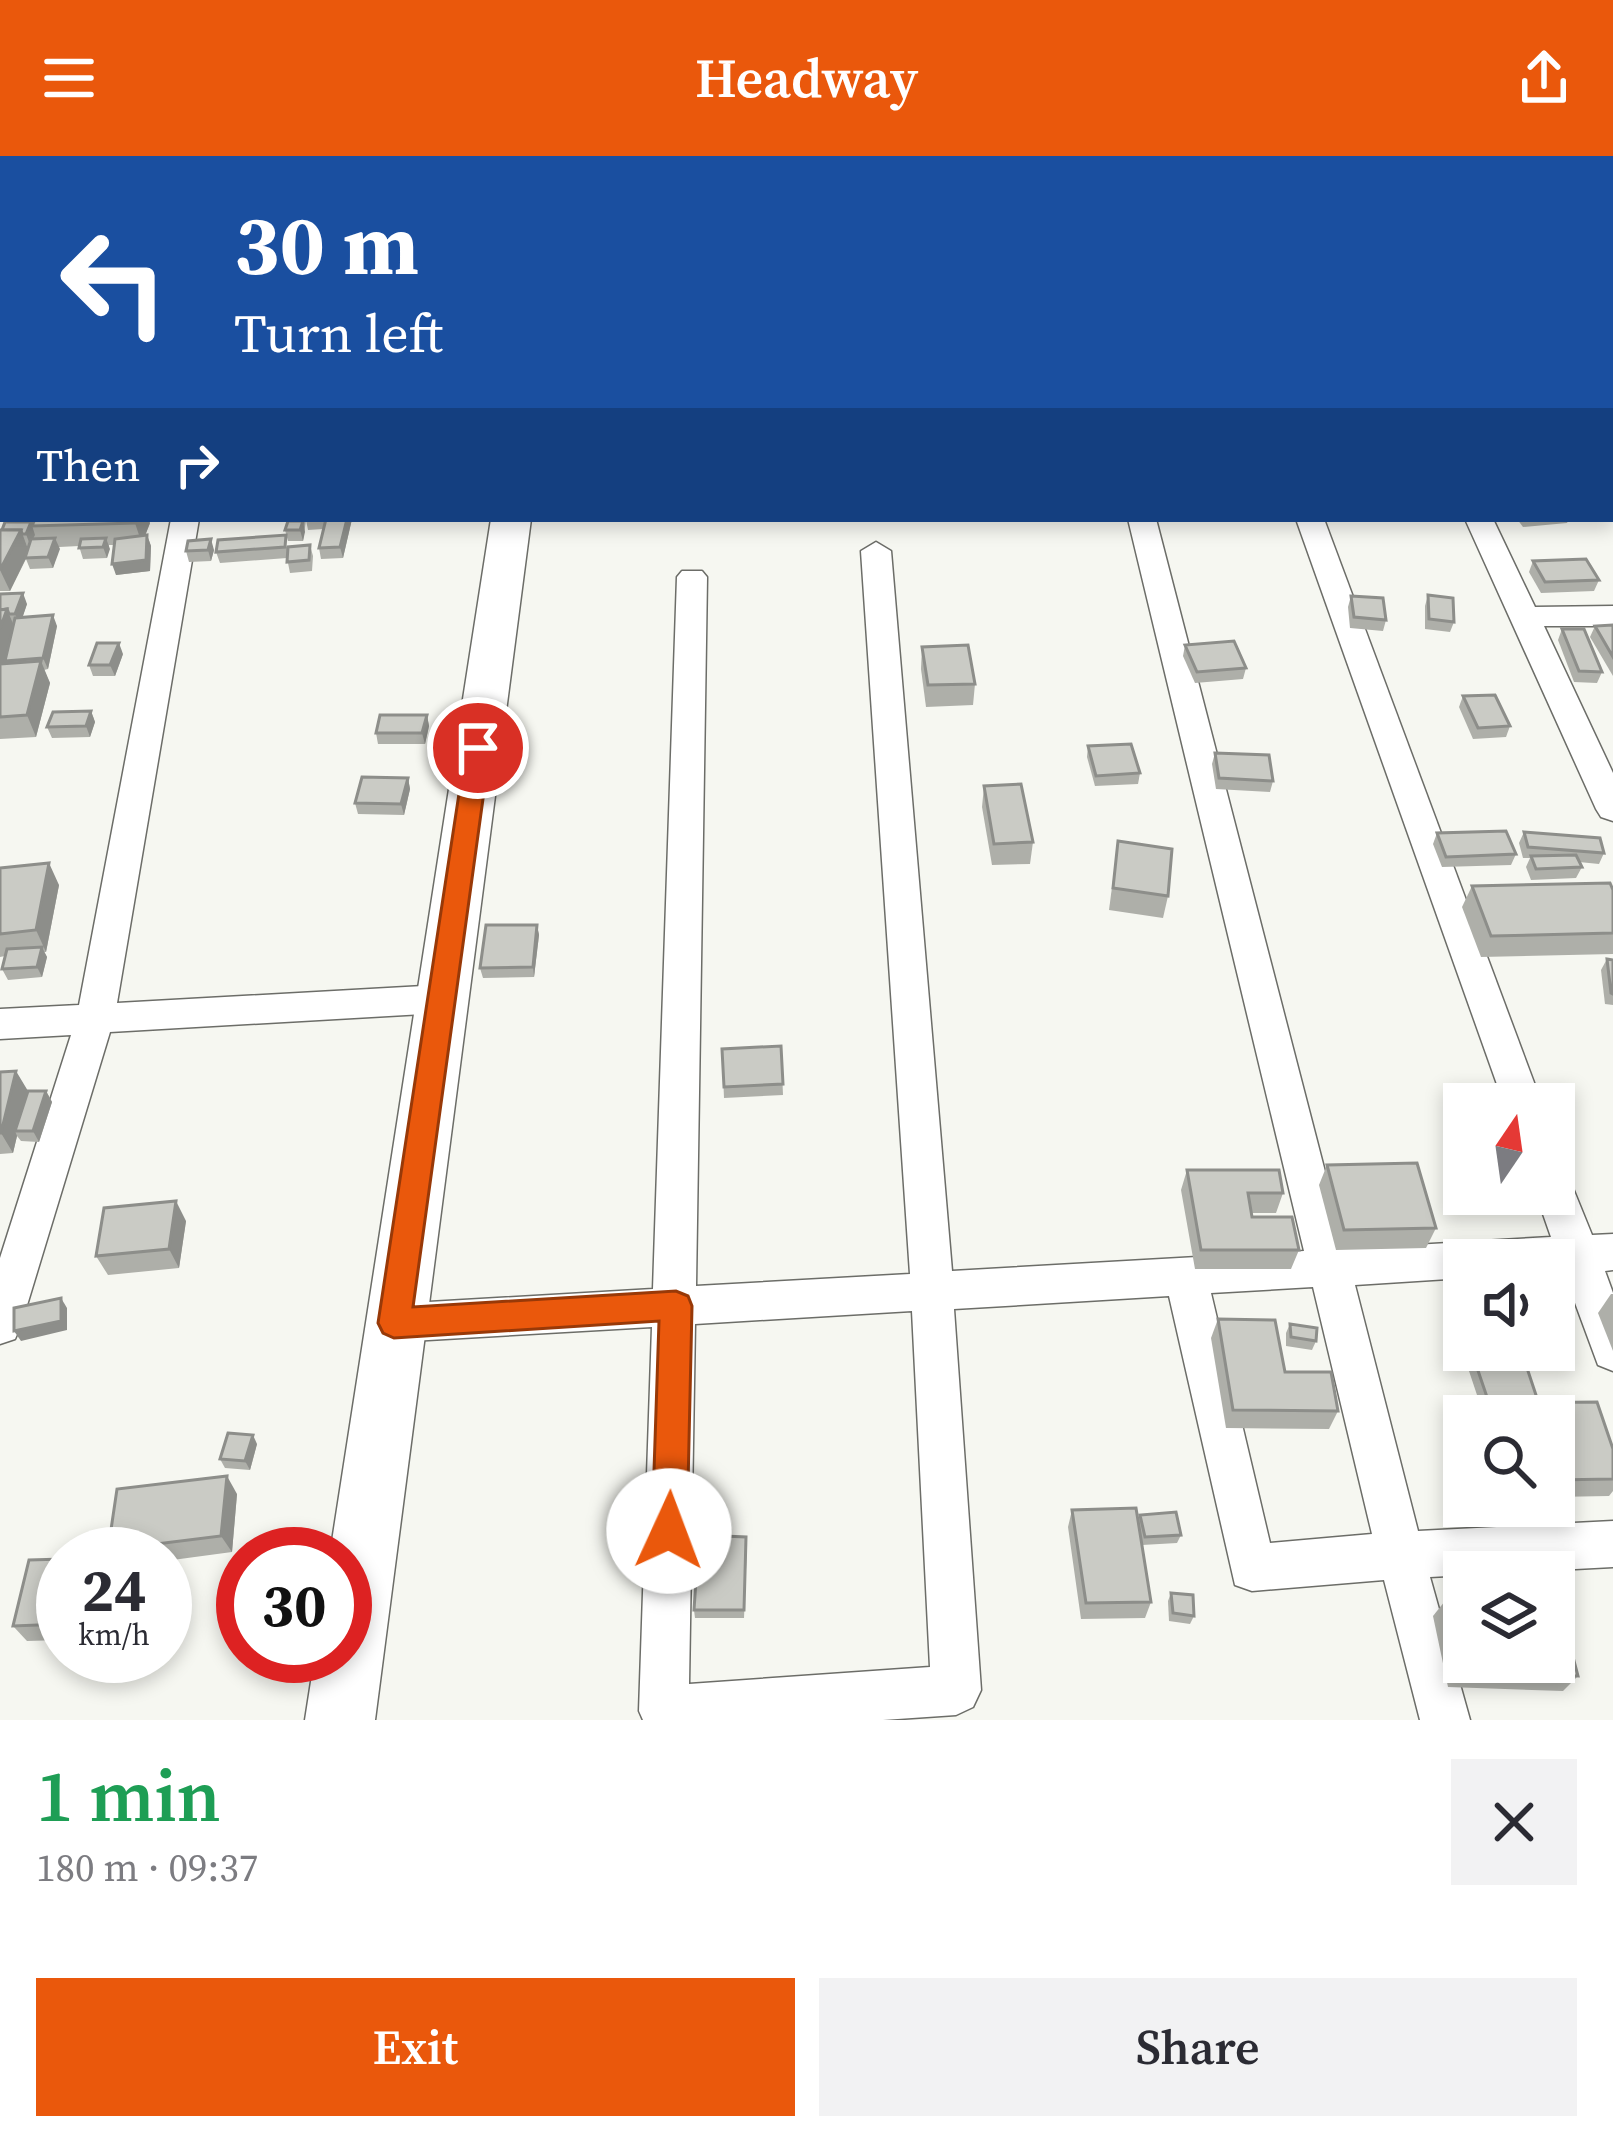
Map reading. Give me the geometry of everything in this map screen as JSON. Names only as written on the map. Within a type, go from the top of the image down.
[{"type":"street","points":[[0,1325],[95,1018],[184,522]]},
{"type":"street","points":[[340,1720],[511,522]]},
{"type":"street","points":[[1143,522],[1326,1269],[1445,1720]]},
{"type":"street","points":[[1311,522],[1515,1083]]},
{"type":"street","points":[[1480,522],[1613,808]]},
{"type":"street","points":[[692,577],[664,1711],[956,1690],[932,1291],[876,551]]},
{"type":"street","points":[[1524,617],[1613,616]]},
{"type":"street","points":[[0,1024],[441,999]]},
{"type":"street","points":[[1571,1215],[1596,1253],[1613,1351]]},
{"type":"street","points":[[394,1323],[1443,1262]]},
{"type":"street","points":[[1186,1276],[1252,1568],[1613,1544]]},
{"type":"building","points":[[5,522],[31,522],[22,534],[21,530],[2,530]]},
{"type":"building","points":[[34,522],[135,522],[135,523],[32,526]]},
{"type":"building","points":[[288,522],[303,522],[300,530],[285,530]]},
{"type":"building","points":[[325,522],[346,522],[340,547],[319,548]]},
{"type":"building","points":[[0,530],[21,530],[0,570]]},
{"type":"building","points":[[147,535],[146,560],[112,564],[115,539]]},
{"type":"building","points":[[286,535],[285,547],[216,552],[218,540]]},
{"type":"building","points":[[55,538],[48,557],[25,558],[31,539]]},
{"type":"building","points":[[106,538],[103,547],[79,548],[81,539]]},
{"type":"building","points":[[211,539],[208,550],[186,551],[188,541]]},
{"type":"building","points":[[310,545],[309,560],[287,562],[288,547]]},
{"type":"building","points":[[1586,559],[1599,580],[1545,582],[1533,561]]},
{"type":"building","points":[[23,593],[15,614],[0,610],[0,594]]},
{"type":"building","points":[[1428,595],[1453,598],[1454,622],[1429,619]]},
{"type":"building","points":[[1351,596],[1383,598],[1386,620],[1354,617]]},
{"type":"building","points":[[53,615],[43,658],[5,661],[15,618]]},
{"type":"building","points":[[1613,625],[1613,657],[1595,626]]},
{"type":"building","points":[[1562,629],[1584,629],[1602,672],[1579,671]]},
{"type":"building","points":[[1234,641],[1246,668],[1197,672],[1185,645]]},
{"type":"building","points":[[97,643],[119,643],[110,665],[89,665]]},
{"type":"building","points":[[968,645],[975,684],[928,685],[922,647]]},
{"type":"building","points":[[41,661],[27,715],[0,717],[0,664]]},
{"type":"building","points":[[1495,695],[1510,726],[1478,728],[1463,696]]},
{"type":"building","points":[[91,711],[86,726],[47,727],[53,712]]},
{"type":"building","points":[[380,715],[427,715],[422,733],[376,733]]},
{"type":"building","points":[[1131,744],[1140,773],[1096,776],[1088,746]]},
{"type":"building","points":[[1215,753],[1269,755],[1273,781],[1219,778]]},
{"type":"building","points":[[362,777],[408,778],[401,804],[355,803]]},
{"type":"building","points":[[1021,784],[1033,842],[994,844],[984,786]]},
{"type":"building","points":[[1506,831],[1516,854],[1446,857],[1437,833]]},
{"type":"building","points":[[1524,832],[1600,838],[1604,853],[1528,847]]},
{"type":"building","points":[[1118,841],[1172,849],[1168,896],[1113,888]]},
{"type":"building","points":[[1576,855],[1582,867],[1536,869],[1531,856]]},
{"type":"building","points":[[49,863],[36,930],[0,934],[0,868]]},
{"type":"building","points":[[1610,883],[1613,933],[1491,936],[1472,886]]},
{"type":"building","points":[[486,925],[537,925],[533,967],[480,968]]},
{"type":"building","points":[[42,947],[37,967],[2,969],[7,949]]},
{"type":"building","points":[[1607,959],[1613,960],[1613,994],[1611,993]]},
{"type":"building","points":[[781,1046],[783,1084],[724,1087],[722,1049]]},
{"type":"building","points":[[16,1071],[1,1133],[0,1133],[0,1072]]},
{"type":"building","points":[[28,1091],[46,1091],[33,1131],[15,1131]]},
{"type":"building","points":[[1417,1163],[1436,1228],[1344,1230],[1327,1165]]},
{"type":"building","points":[[1187,1170],[1279,1170],[1283,1193],[1248,1193],[1252,1217],[1292,1217],[1299,1250],[1201,1250]]},
{"type":"building","points":[[176,1201],[169,1249],[96,1256],[104,1208]]},
{"type":"building","points":[[61,1298],[61,1321],[14,1331],[14,1308]]},
{"type":"building","points":[[1218,1319],[1275,1320],[1285,1372],[1331,1372],[1338,1411],[1233,1410]]},
{"type":"building","points":[[1290,1324],[1317,1328],[1316,1341],[1291,1337]]},
{"type":"building","points":[[1478,1371],[1528,1371],[1536,1395],[1486,1395]]},
{"type":"building","points":[[1575,1402],[1597,1402],[1613,1449],[1613,1479],[1575,1480]]},
{"type":"building","points":[[228,1433],[253,1435],[245,1461],[220,1459]]},
{"type":"building","points":[[227,1476],[222,1527],[216,1527],[216,1537],[192,1540],[192,1527],[111,1527],[117,1489]]},
{"type":"building","points":[[1136,1508],[1151,1602],[1086,1603],[1072,1510]]},
{"type":"building","points":[[1176,1512],[1181,1535],[1145,1537],[1140,1515]]},
{"type":"building","points":[[699,1535],[746,1537],[744,1610],[694,1610]]},
{"type":"building","points":[[29,1560],[36,1560],[36,1625],[13,1626]]},
{"type":"building","points":[[1171,1593],[1193,1595],[1194,1616],[1173,1613]]},
{"type":"route","points":[[478,748],[394,1323],[676,1306],[669,1531]]}]
